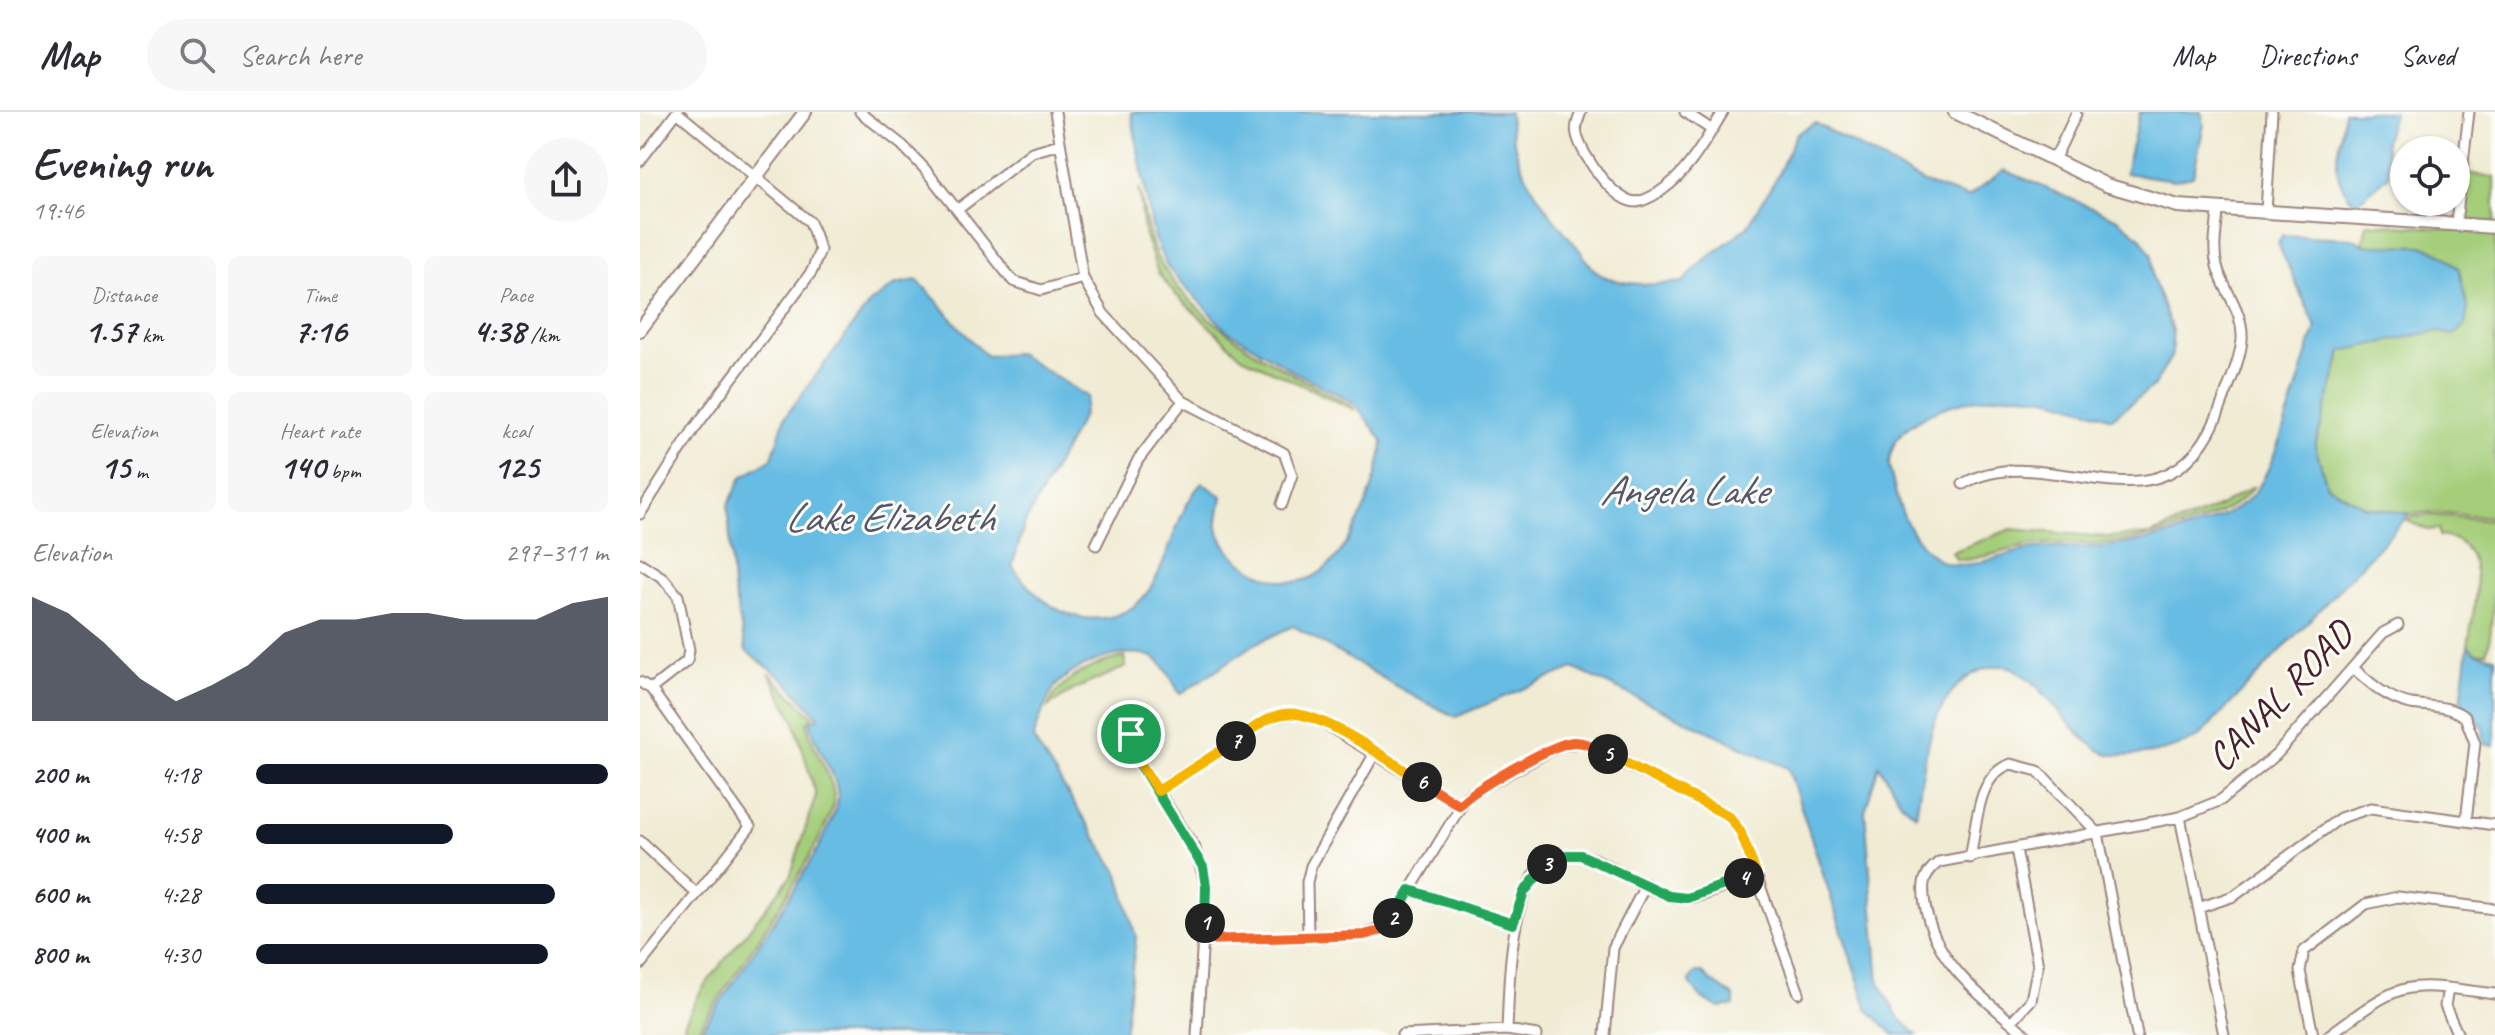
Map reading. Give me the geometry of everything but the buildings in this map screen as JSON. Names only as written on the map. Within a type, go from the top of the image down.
[{"type":"street","points":[[640,161],[677,112],[758,175],[810,222],[820,250],[818,263],[694,429],[640,514]]},
{"type":"street","points":[[640,330],[805,112]]},
{"type":"street","points":[[860,112],[902,145],[1013,281],[1041,290],[1083,278]]},
{"type":"street","points":[[1055,112],[1083,278],[1103,313],[1183,401],[1284,453],[1292,475],[1282,504]]},
{"type":"street","points":[[1581,112],[1576,126],[1583,152],[1610,189],[1624,200],[1637,203],[1661,191],[1679,177],[1723,112]]},
{"type":"street","points":[[1685,112],[1712,130]]},
{"type":"street","points":[[1955,112],[2130,194],[2218,211],[2495,227]]},
{"type":"street","points":[[2266,212],[2272,112]]},
{"type":"street","points":[[2456,223],[2469,112]]},
{"type":"street","points":[[2054,160],[2076,114]]},
{"type":"street","points":[[957,210],[1032,152],[1060,144]]},
{"type":"street","points":[[1963,484],[1997,470],[2020,469],[2098,481],[2145,480],[2175,468],[2193,455],[2213,429],[2242,342],[2240,318],[2216,262],[2218,211]]},
{"type":"street","points":[[1096,545],[1138,460],[1183,401]]},
{"type":"street","points":[[640,563],[663,578],[678,596],[689,650],[687,661],[651,689]]},
{"type":"street","name":"CANAL ROAD","points":[[2026,1035],[1957,974],[1938,949],[1928,922],[1923,879],[1939,862],[2180,817],[2221,800],[2256,774],[2383,633],[2398,625]]},
{"type":"street","points":[[2353,668],[2391,697],[2409,704],[2442,707],[2465,717],[2475,743],[2466,821]]},
{"type":"street","points":[[640,682],[651,689],[750,827],[640,965]]},
{"type":"street","points":[[1158,791],[1283,714],[1300,713],[1320,721],[1459,805]]},
{"type":"street","points":[[1204,940],[1379,931],[1390,923],[1459,805],[1476,790],[1559,746],[1581,742],[1729,816],[1740,831],[1799,993]]},
{"type":"street","points":[[1128,745],[1203,867],[1206,886],[1197,1035]]},
{"type":"street","points":[[1308,937],[1307,882],[1311,866],[1375,753]]},
{"type":"street","points":[[1970,858],[1985,787],[1993,774],[2011,764],[2038,771],[2098,833],[2137,1035]]},
{"type":"street","points":[[2198,908],[2234,896],[2340,818],[2355,811],[2371,808],[2495,825]]},
{"type":"street","points":[[2180,817],[2224,1035]]},
{"type":"street","points":[[640,841],[696,893]]},
{"type":"street","points":[[2011,1022],[2031,1000],[2038,965],[2016,849]]},
{"type":"street","points":[[1507,1030],[1513,924],[1524,892],[1537,872],[1551,861],[1567,855],[1597,860],[1669,896],[1687,898],[1756,873]]},
{"type":"street","points":[[1605,1035],[1613,948],[1646,884]]},
{"type":"street","points":[[1410,890],[1513,924]]},
{"type":"street","points":[[2313,1035],[2300,971],[2304,951],[2366,904],[2398,897],[2495,909]]},
{"type":"street","points":[[2329,1035],[2395,990],[2420,984],[2495,994]]},
{"type":"street","points":[[2448,988],[2445,1006],[2458,1035]]},
{"type":"street","points":[[1402,1035],[1507,1030],[1537,1035]]},
{"type":"green space","points":[[2470,174],[2495,177],[2495,223],[2460,220],[2461,216],[2470,216]]},
{"type":"green space","points":[[1139,188],[1154,250],[1182,292],[1202,312],[1249,348],[1355,410],[1242,357],[1175,294],[1158,273],[1144,233]]},
{"type":"green space","points":[[2367,223],[2495,232],[2495,517],[2432,512],[2410,514],[2365,507],[2327,486],[2315,446],[2342,351]]},
{"type":"green space","points":[[2254,486],[2243,498],[2208,518],[2142,538],[2106,543],[2032,545],[1965,560],[1956,559],[1952,552],[2011,529],[2107,537],[2150,535],[2218,507]]},
{"type":"green space","points":[[2431,515],[2495,520],[2493,609],[2486,652],[2476,653],[2468,646],[2476,579],[2467,550],[2456,540],[2439,536],[2439,529],[2428,530],[2407,521],[2411,517]]},
{"type":"green space","points":[[1124,657],[1126,667],[1075,689],[1048,707],[1069,680],[1102,663]]},
{"type":"green space","points":[[769,673],[814,717],[807,722],[812,742],[832,787],[834,796],[830,814],[799,874],[700,1027],[700,1035],[687,1035],[684,1024],[702,989],[790,877],[816,795],[794,720]]},
{"type":"water","name":"Angela Lake","points":[[1131,112],[1509,112],[1516,152],[1541,201],[1596,271],[1612,280],[1632,284],[1683,282],[1701,263],[1747,227],[1777,177],[1796,134],[1815,123],[1924,183],[1968,197],[2004,170],[2118,219],[2139,236],[2152,255],[2153,278],[2172,331],[2172,355],[2154,386],[2112,418],[2042,397],[1981,398],[1920,419],[1905,430],[1894,445],[1890,472],[1904,517],[1928,551],[1946,563],[1958,565],[2036,548],[2109,546],[2165,536],[2227,513],[2255,492],[2273,459],[2316,327],[2278,244],[2282,235],[2353,238],[2364,245],[2425,246],[2445,256],[2459,269],[2468,308],[2465,325],[2453,335],[2436,331],[2342,351],[2315,446],[2327,486],[2365,507],[2410,514],[2201,735],[2180,746],[2150,753],[2107,753],[2086,740],[2026,677],[2010,667],[1996,666],[1979,671],[1948,696],[1931,733],[1916,815],[1901,802],[1879,765],[1865,811],[1879,982],[1898,1017],[1917,1035],[1894,1035],[1868,1010],[1788,768],[1573,668],[1456,717],[1417,698],[1293,626],[1255,644],[1180,694],[1160,662],[1149,656],[1120,654],[1089,664],[1063,679],[1054,688],[1045,706],[1033,739],[1119,874],[1136,938],[1124,1035],[703,1035],[702,1029],[757,948],[821,842],[834,815],[838,796],[810,722],[819,717],[785,680],[746,651],[733,588],[728,506],[742,477],[772,458],[785,417],[870,303],[896,284],[917,280],[987,356],[1018,353],[1088,397],[1082,417],[1025,523],[1012,566],[1034,592],[1063,612],[1084,618],[1112,617],[1133,607],[1148,591],[1160,570],[1188,502],[1202,483],[1222,496],[1218,527],[1229,550],[1252,569],[1279,580],[1305,580],[1321,572],[1335,559],[1359,521],[1375,478],[1383,441],[1353,402],[1293,371],[1225,329],[1167,267],[1154,238]]},
{"type":"water","points":[[2140,112],[2201,112],[2204,125],[2193,176],[2174,180],[2125,173]]},
{"type":"water","points":[[2344,112],[2394,112],[2385,141],[2389,175],[2355,204],[2337,171]]},
{"type":"water","points":[[2468,646],[2476,653],[2495,657],[2495,746],[2484,744],[2483,726],[2461,702]]},
{"type":"water","points":[[1696,972],[1703,972],[1734,997],[1734,1006],[1720,1008],[1701,998],[1689,982]]},
{"type":"route","points":[[1131,734],[1125,730],[1119,731],[1115,740],[1122,747],[1128,745],[1158,791],[1264,722],[1283,714],[1300,713],[1320,721],[1459,805],[1476,790],[1559,746],[1581,742],[1729,816],[1740,831],[1756,873],[1687,898],[1669,896],[1597,860],[1567,855],[1551,861],[1537,872],[1524,892],[1513,924],[1410,890],[1390,923],[1379,931],[1364,935],[1204,940],[1206,886],[1203,867],[1195,848],[1128,745],[1132,740],[1131,734]]},
{"type":"water label","name":"Lake Elizabeth","points":[[889,517]]}]
